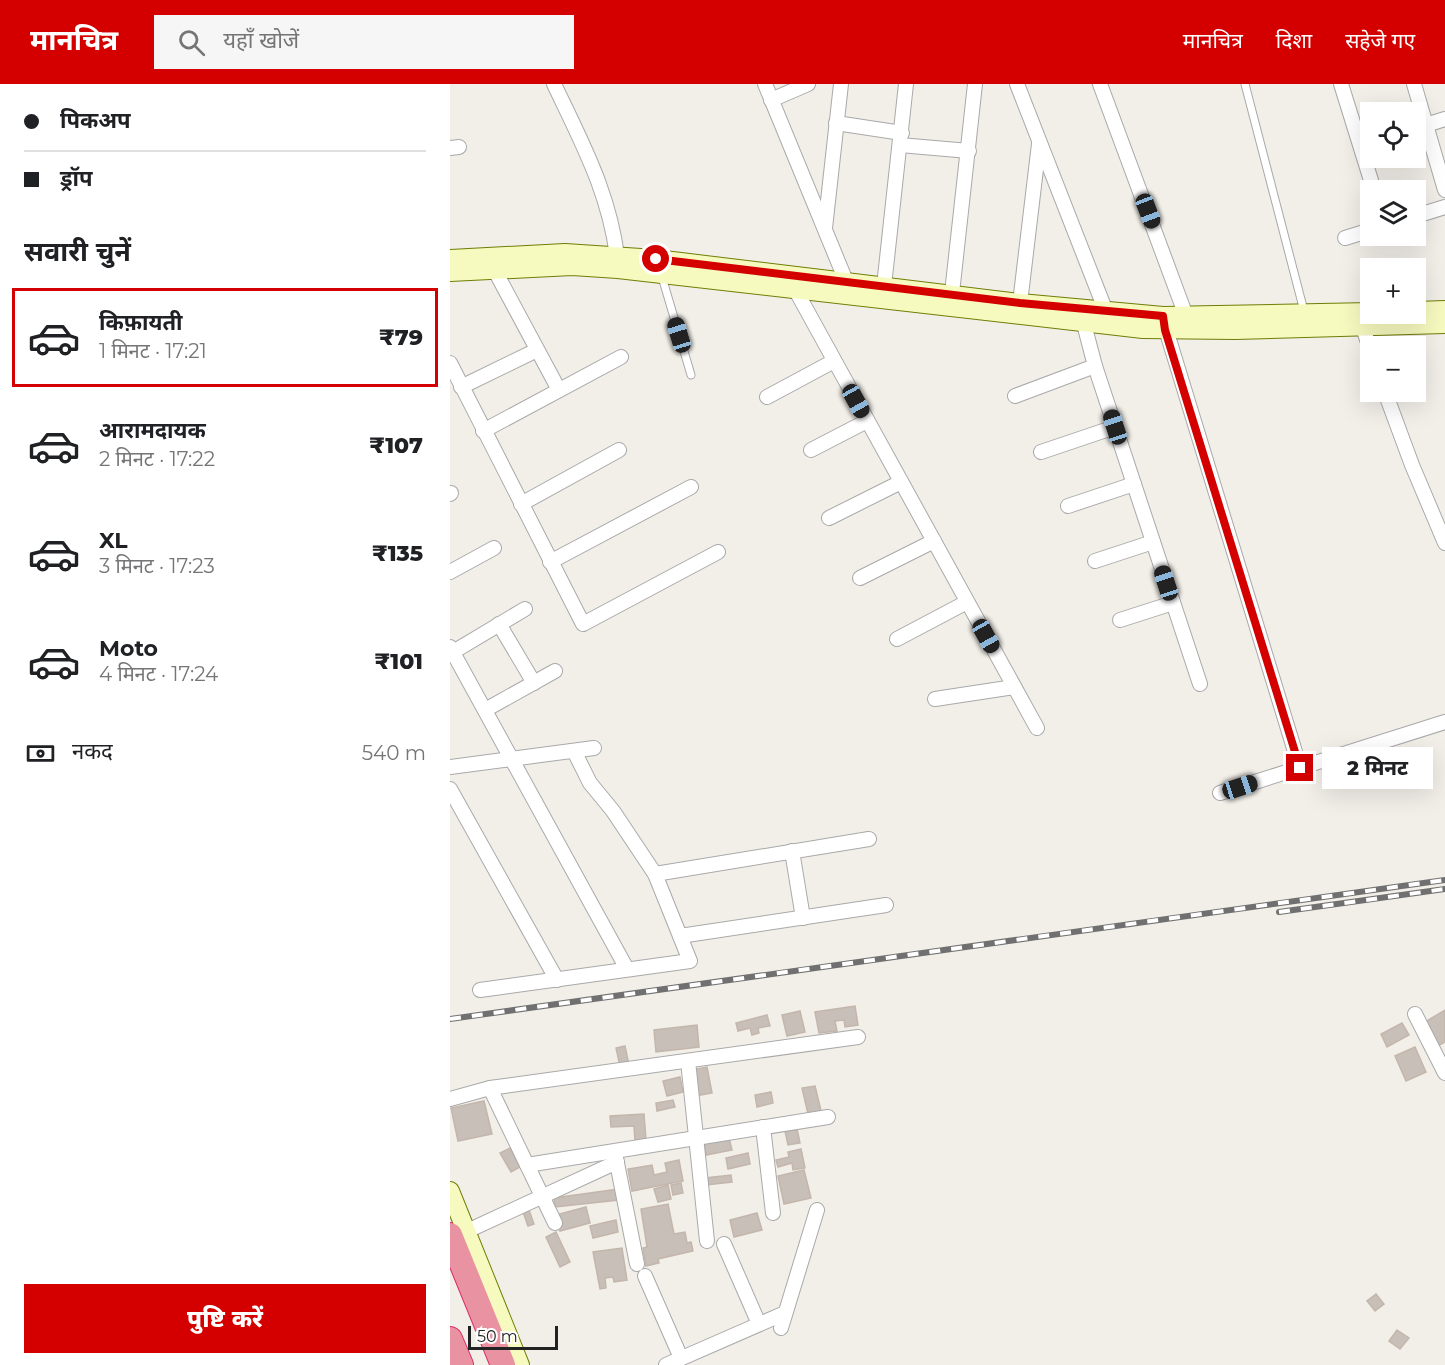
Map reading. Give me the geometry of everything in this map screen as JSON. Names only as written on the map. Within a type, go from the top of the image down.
[{"type":"highway","points":[[458,1234],[503,1365]]},
{"type":"highway","points":[[450,1339],[461,1365]]},
{"type":"street","points":[[554,84],[593,166],[611,216],[617,263]]},
{"type":"street","points":[[765,84],[846,281]]},
{"type":"street","points":[[771,100],[808,84]]},
{"type":"street","points":[[824,231],[841,84]]},
{"type":"street","points":[[884,286],[906,84]]},
{"type":"street","points":[[952,293],[975,84]]},
{"type":"street","points":[[1017,84],[1105,309]]},
{"type":"street","points":[[1100,84],[1189,323]]},
{"type":"street","points":[[1341,84],[1371,180]]},
{"type":"street","points":[[1414,84],[1419,102]]},
{"type":"street","points":[[1445,119],[1426,125],[1445,190]]},
{"type":"street","points":[[836,123],[901,139],[969,151]]},
{"type":"street","points":[[1020,303],[1040,142]]},
{"type":"street","points":[[1426,213],[1445,207]]},
{"type":"street","points":[[1345,238],[1360,233]]},
{"type":"street","points":[[450,259],[565,253],[617,263],[661,275],[1084,324],[1360,320]]},
{"type":"street","points":[[450,272],[617,263],[846,281],[1020,303],[1105,309],[1164,323]]},
{"type":"street","points":[[494,269],[559,390]]},
{"type":"street","points":[[795,289],[1037,728]]},
{"type":"street","points":[[1426,311],[1445,310]]},
{"type":"street","points":[[1189,323],[1305,314],[1360,319]]},
{"type":"street","points":[[1164,323],[1300,768]]},
{"type":"street","points":[[1426,323],[1445,324]]},
{"type":"street","points":[[1084,324],[1095,366],[1200,684]]},
{"type":"street","points":[[461,387],[537,350]]},
{"type":"street","points":[[483,430],[621,357]]},
{"type":"street","points":[[767,397],[834,361]]},
{"type":"street","points":[[450,363],[583,624],[718,552]]},
{"type":"street","points":[[1015,396],[1095,366]]},
{"type":"street","points":[[1389,402],[1445,543]]},
{"type":"street","points":[[811,450],[867,421]]},
{"type":"street","points":[[1041,452],[1115,427]]},
{"type":"street","points":[[521,504],[619,450]]},
{"type":"street","points":[[829,518],[901,482]]},
{"type":"street","points":[[1068,506],[1134,484]]},
{"type":"street","points":[[550,562],[691,487]]},
{"type":"street","points":[[860,578],[933,541]]},
{"type":"street","points":[[1095,561],[1153,542]]},
{"type":"street","points":[[450,572],[494,548]]},
{"type":"street","points":[[897,639],[967,602]]},
{"type":"street","points":[[1120,620],[1173,603]]},
{"type":"street","points":[[525,609],[451,649],[627,969]]},
{"type":"street","points":[[499,624],[534,684]]},
{"type":"street","points":[[485,710],[555,672]]},
{"type":"street","points":[[935,699],[1014,687]]},
{"type":"street","points":[[1220,793],[1445,722]]},
{"type":"street","points":[[450,767],[594,748]]},
{"type":"street","points":[[480,990],[690,961],[655,874],[613,811],[590,783],[574,751]]},
{"type":"street","points":[[450,789],[455,810],[557,980]]},
{"type":"street","points":[[655,874],[869,839]]},
{"type":"street","points":[[792,851],[803,918]]},
{"type":"street","points":[[680,936],[886,905]]},
{"type":"street","points":[[1415,1014],[1445,1072]]},
{"type":"street","points":[[450,1099],[490,1088],[858,1037]]},
{"type":"street","points":[[688,1060],[707,1241]]},
{"type":"street","points":[[490,1088],[555,1223]]},
{"type":"street","points":[[527,1165],[616,1156],[696,1138],[828,1117]]},
{"type":"street","points":[[763,1128],[773,1213]]},
{"type":"street","points":[[458,1234],[542,1196],[616,1156]]},
{"type":"street","points":[[616,1156],[641,1270],[681,1358]]},
{"type":"street","points":[[450,1191],[458,1234],[520,1365]]},
{"type":"street","points":[[781,1328],[817,1210]]},
{"type":"street","points":[[724,1244],[759,1324]]},
{"type":"street","points":[[666,1365],[785,1313]]},
{"type":"lane","points":[[1245,84],[1305,314]]},
{"type":"lane","points":[[661,275],[692,375]]},
{"type":"building","points":[[855,1006],[858,1025],[845,1027],[844,1020],[835,1021],[837,1031],[819,1033],[815,1012]]},
{"type":"building","points":[[1445,1010],[1445,1042],[1438,1046],[1425,1022]]},
{"type":"building","points":[[800,1011],[805,1032],[787,1036],[782,1015]]},
{"type":"building","points":[[767,1015],[770,1026],[758,1028],[759,1033],[752,1035],[750,1028],[738,1031],[736,1023]]},
{"type":"building","points":[[1402,1023],[1409,1035],[1387,1047],[1381,1034]]},
{"type":"building","points":[[697,1025],[699,1047],[656,1052],[654,1030]]},
{"type":"building","points":[[625,1046],[629,1065],[620,1066],[616,1048]]},
{"type":"building","points":[[1415,1047],[1426,1072],[1406,1081],[1395,1056]]},
{"type":"building","points":[[707,1067],[712,1093],[696,1096],[691,1070]]},
{"type":"building","points":[[680,1077],[683,1092],[667,1096],[663,1081]]},
{"type":"building","points":[[815,1086],[822,1115],[809,1118],[802,1088]]},
{"type":"building","points":[[771,1092],[773,1103],[757,1107],[755,1095]]},
{"type":"building","points":[[673,1100],[675,1107],[657,1111],[656,1103]]},
{"type":"building","points":[[484,1101],[492,1134],[458,1141],[451,1108]]},
{"type":"building","points":[[644,1114],[646,1140],[635,1141],[634,1126],[611,1127],[610,1116]]},
{"type":"building","points":[[797,1129],[800,1143],[788,1145],[785,1131]]},
{"type":"building","points":[[729,1138],[732,1150],[706,1155],[704,1144]]},
{"type":"building","points":[[510,1148],[520,1167],[511,1172],[500,1153]]},
{"type":"building","points":[[801,1149],[805,1168],[793,1170],[792,1163],[778,1167],[776,1160],[789,1157],[788,1152]]},
{"type":"building","points":[[748,1153],[750,1164],[728,1169],[726,1158]]},
{"type":"building","points":[[679,1160],[683,1181],[632,1191],[628,1169],[652,1165],[654,1175],[667,1172],[665,1163]]},
{"type":"building","points":[[804,1170],[811,1198],[784,1204],[778,1176]]},
{"type":"building","points":[[731,1175],[732,1182],[706,1185],[705,1178]]},
{"type":"building","points":[[681,1183],[683,1193],[673,1195],[671,1185]]},
{"type":"building","points":[[668,1185],[671,1199],[658,1202],[654,1189]]},
{"type":"building","points":[[618,1189],[619,1200],[555,1207],[554,1198]]},
{"type":"building","points":[[668,1204],[674,1234],[685,1232],[687,1243],[691,1242],[693,1251],[658,1259],[659,1263],[646,1266],[643,1248],[647,1247],[641,1209]]},
{"type":"building","points":[[586,1207],[590,1223],[560,1231],[556,1215]]},
{"type":"building","points":[[529,1210],[534,1224],[528,1226],[523,1212]]},
{"type":"building","points":[[757,1213],[762,1230],[734,1237],[730,1220]]},
{"type":"building","points":[[616,1220],[618,1232],[593,1238],[590,1226]]},
{"type":"building","points":[[556,1232],[570,1262],[560,1267],[546,1237]]},
{"type":"building","points":[[622,1248],[627,1280],[614,1282],[613,1277],[605,1278],[606,1288],[600,1289],[593,1252]]},
{"type":"building","points":[[1376,1294],[1384,1304],[1375,1311],[1367,1301]]},
{"type":"building","points":[[1397,1330],[1409,1338],[1400,1349],[1389,1341]]},
{"type":"railway","points":[[450,1019],[1445,880]]},
{"type":"railway","points":[[1279,912],[1445,889]]},
{"type":"route","points":[[656,259],[1020,303],[1163,316],[1165,330],[1254,611],[1300,768]]}]
